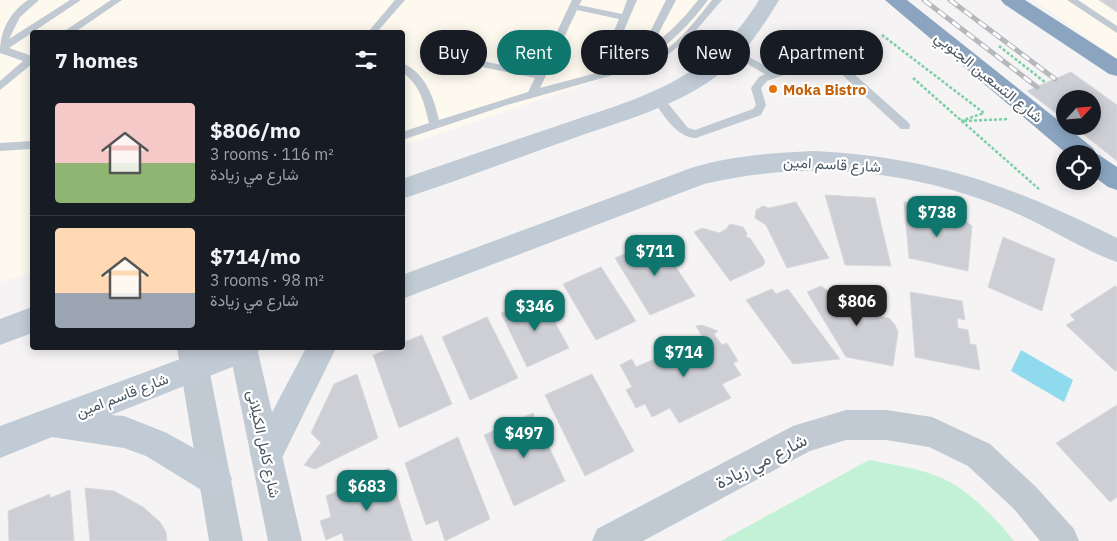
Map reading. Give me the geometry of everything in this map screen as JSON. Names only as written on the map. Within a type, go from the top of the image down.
[{"type":"highway","name":"شارع التسعين الجنوبي","points":[[896,0],[1072,145]]},
{"type":"highway","points":[[1011,0],[1117,69]]},
{"type":"highway","points":[[1101,168],[1117,180]]},
{"type":"main road","points":[[747,30],[763,10],[768,0]]},
{"type":"main road","points":[[405,188],[658,99],[701,75]]},
{"type":"main road","name":"شارع قاسم امين","points":[[405,286],[700,175],[765,162],[796,160],[834,161],[906,169],[970,185],[1032,209],[1117,251]]},
{"type":"main road","points":[[0,332],[30,321]]},
{"type":"main road","name":"شارع قاسم امين","points":[[0,442],[51,422],[193,357],[233,350]]},
{"type":"main road","points":[[266,454],[319,350]]},
{"type":"main road","points":[[51,422],[124,432],[156,444],[215,479]]},
{"type":"street","name":"شارع كامل الكيلانى","points":[[244,350],[285,541]]},
{"type":"street","points":[[193,357],[226,541]]},
{"type":"street","name":"شارع مي زيادة","points":[[624,538],[804,437],[846,425],[886,425],[932,432],[980,455],[1025,498],[1062,541]]},
{"type":"lane","points":[[1,50],[6,34],[14,20],[24,7],[34,0]]},
{"type":"lane","points":[[31,30],[76,0]]},
{"type":"lane","points":[[72,30],[118,0]]},
{"type":"lane","points":[[374,30],[400,0]]},
{"type":"lane","points":[[619,30],[632,0]]},
{"type":"lane","points":[[656,30],[671,0]]},
{"type":"lane","points":[[668,39],[687,22],[703,0]]},
{"type":"lane","points":[[668,52],[693,30],[717,0]]},
{"type":"lane","points":[[1072,0],[1117,30]]},
{"type":"lane","points":[[532,95],[576,3],[624,17]]},
{"type":"lane","points":[[1,50],[30,31]]},
{"type":"lane","points":[[1,50],[30,59]]},
{"type":"lane","points":[[0,86],[30,60]]},
{"type":"lane","points":[[487,65],[541,76]]},
{"type":"lane","points":[[405,68],[413,74],[426,90],[436,125]]},
{"type":"lane","points":[[405,135],[600,75]]},
{"type":"lane","points":[[658,99],[684,131],[689,134],[696,134],[757,112],[761,105],[756,92],[757,84],[763,79],[774,75]]},
{"type":"lane","points":[[849,75],[905,126]]},
{"type":"lane","points":[[0,147],[30,145]]},
{"type":"path","points":[[883,36],[984,113],[961,121]]},
{"type":"path","points":[[999,46],[1046,83]]},
{"type":"path","points":[[913,78],[1045,194],[1032,209]]},
{"type":"path","points":[[961,121],[1038,118]]},
{"type":"shaded area","points":[[0,0],[715,0],[688,30],[678,30],[678,40],[668,51],[668,30],[581,30],[581,75],[614,75],[405,145],[405,30],[30,30],[30,273],[0,282]]},
{"type":"shaded area","points":[[1035,0],[1117,0],[1117,59]]},
{"type":"green space","points":[[869,460],[935,475],[955,485],[987,511],[1014,541],[721,541]]},
{"type":"water","points":[[1021,350],[1073,380],[1064,402],[1011,371]]},
{"type":"building","points":[[1099,0],[1117,0],[1117,12]]},
{"type":"building","points":[[1071,72],[1096,90],[1056,90],[1056,113],[1027,91]]},
{"type":"building","points":[[1101,94],[1117,105],[1117,161],[1101,148],[1101,145],[1097,145],[1084,135],[1101,135]]},
{"type":"building","points":[[825,195],[875,198],[891,266],[845,265]]},
{"type":"building","points":[[796,202],[829,258],[787,268],[766,225],[755,218],[756,210],[763,206],[769,208]]},
{"type":"building","points":[[904,202],[912,203],[949,220],[962,218],[972,226],[968,271],[909,258]]},
{"type":"building","points":[[730,224],[743,227],[747,233],[746,237],[750,238],[765,261],[763,266],[730,281],[694,232],[702,228],[719,233]]},
{"type":"building","points":[[1003,237],[1055,259],[1042,311],[988,287]]},
{"type":"building","points":[[658,240],[695,296],[650,315],[615,258]]},
{"type":"building","points":[[601,267],[636,321],[596,340],[563,284]]},
{"type":"building","points":[[821,286],[834,295],[853,290],[870,314],[889,318],[898,332],[893,366],[846,357],[807,292]]},
{"type":"building","points":[[1115,286],[1117,287],[1117,370],[1115,371],[1066,325],[1075,320],[1070,315]]},
{"type":"building","points":[[772,289],[776,294],[788,289],[840,359],[793,364],[746,300]]},
{"type":"building","points":[[910,292],[962,301],[965,320],[957,318],[958,328],[968,330],[970,344],[976,345],[980,370],[915,357]]},
{"type":"building","points":[[541,297],[569,348],[527,367],[501,313]]},
{"type":"building","points":[[487,317],[518,378],[470,400],[442,337]]},
{"type":"building","points":[[702,325],[718,331],[714,334],[722,345],[727,343],[738,361],[733,363],[741,375],[722,384],[731,398],[679,423],[670,408],[652,417],[645,404],[636,408],[626,390],[632,387],[620,365],[632,359],[636,367],[703,338],[696,326]]},
{"type":"building","points":[[422,335],[452,404],[399,428],[373,355],[387,350],[405,350],[405,342]]},
{"type":"building","points":[[357,374],[378,438],[315,469],[304,465],[321,443],[311,433],[334,384]]},
{"type":"building","points":[[592,374],[634,451],[585,476],[545,395]]},
{"type":"building","points":[[1117,405],[1117,497],[1110,502],[1056,443]]},
{"type":"building","points":[[533,413],[565,481],[514,506],[484,435]]},
{"type":"building","points":[[458,437],[490,519],[445,541],[438,520],[426,525],[405,463]]},
{"type":"building","points":[[389,468],[412,541],[344,541],[342,533],[326,540],[320,521],[331,517],[326,496]]},
{"type":"building","points":[[85,488],[114,491],[143,507],[160,522],[166,532],[167,541],[90,541]]},
{"type":"building","points":[[70,490],[74,541],[9,541],[8,511],[50,494],[50,498]]},
{"type":"railway","points":[[924,0],[1037,87]]},
{"type":"railway","points":[[950,0],[1055,79]]},
{"type":"place","name":"Moka Bistro","points":[[773,89]]}]
